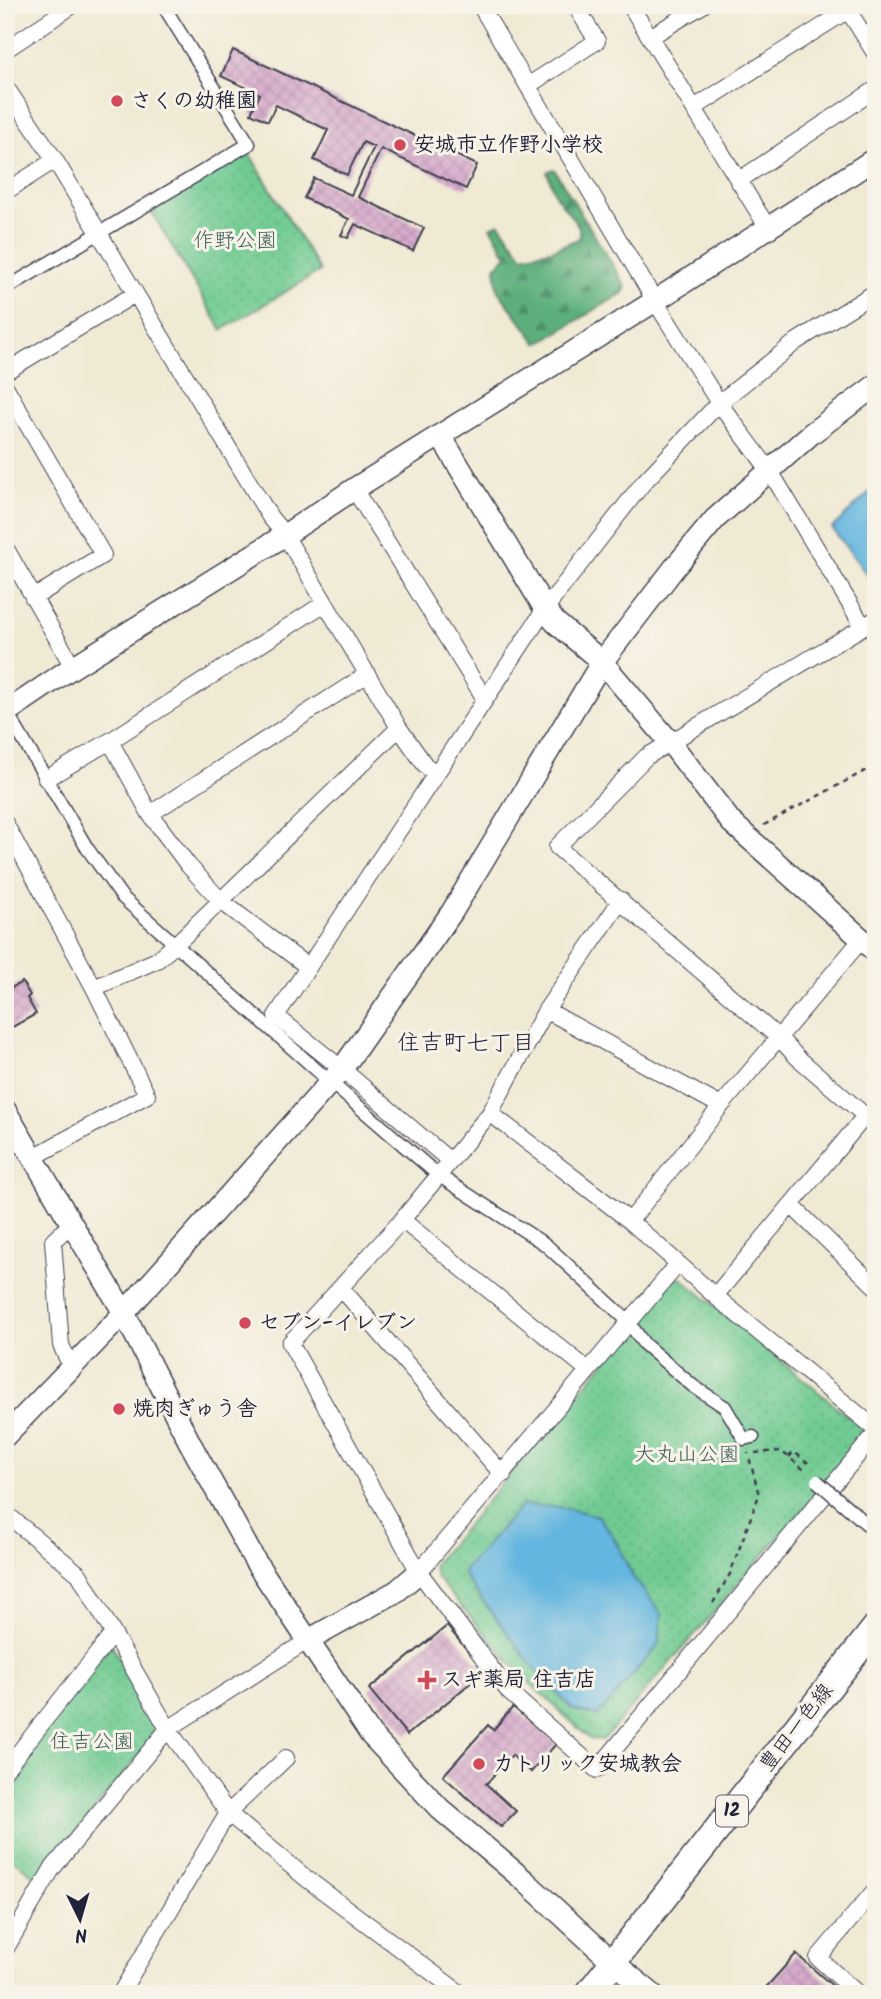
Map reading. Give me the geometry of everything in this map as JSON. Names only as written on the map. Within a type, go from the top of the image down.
[{"type":"main road","name":"豊田一色線","points":[[588,1994],[876,1627]]},
{"type":"street","points":[[5,50],[73,5]]},
{"type":"street","points":[[5,289],[249,144],[163,5]]},
{"type":"street","points":[[480,5],[719,403],[770,471],[869,623],[646,757],[557,847],[871,1120],[791,1205],[715,1297]]},
{"type":"street","points":[[529,85],[597,41],[575,5]]},
{"type":"street","points":[[630,5],[768,228]]},
{"type":"street","points":[[650,37],[703,5]]},
{"type":"street","points":[[694,108],[847,8],[876,55]]},
{"type":"street","points":[[5,86],[55,160],[270,517],[285,535],[399,728],[425,765],[435,773]]},
{"type":"street","points":[[738,181],[876,89]]},
{"type":"street","points":[[450,1161],[336,1075],[175,945],[122,897],[87,848],[6,711],[876,158]]},
{"type":"street","points":[[5,191],[55,160]]},
{"type":"street","points":[[749,1438],[725,1407],[693,1386],[644,1344],[628,1321],[546,1245],[438,1175],[276,1016],[544,609],[643,482],[719,403],[797,341],[876,292]]},
{"type":"street","points":[[5,372],[135,294]]},
{"type":"street","points":[[5,1436],[124,1312],[336,1075],[452,912],[602,662],[715,519],[812,433],[876,385]]},
{"type":"street","points":[[5,386],[103,555],[33,598]]},
{"type":"street","points":[[440,435],[544,609],[555,622],[602,662],[670,742],[731,822],[869,946],[779,1038],[630,1221]]},
{"type":"street","points":[[354,489],[485,699]]},
{"type":"street","points":[[5,547],[73,667]]},
{"type":"street","points":[[46,779],[325,603]]},
{"type":"street","points":[[149,814],[366,675]]},
{"type":"street","points":[[94,988],[157,960],[175,945],[399,728]]},
{"type":"street","points":[[110,741],[149,814],[188,865],[221,901],[308,967]]},
{"type":"street","points":[[5,823],[94,988],[147,1095],[32,1158]]},
{"type":"street","points":[[490,1113],[630,1221],[715,1297],[876,1431],[597,1770],[509,1692],[419,1572],[290,1343],[402,1220],[490,1113],[546,1010],[621,900]]},
{"type":"street","points":[[546,1010],[721,1106]]},
{"type":"street","points":[[5,1110],[124,1312],[190,1443],[255,1561],[371,1735],[440,1810],[526,1881],[614,1963],[652,1994]]},
{"type":"street","points":[[791,1205],[876,1287]]},
{"type":"street","points":[[402,1220],[588,1370]]},
{"type":"street","points":[[71,1224],[53,1241],[61,1345],[71,1367]]},
{"type":"street","points":[[5,1950],[52,1869],[168,1729],[307,1641],[397,1591],[419,1572],[678,1264]]},
{"type":"street","points":[[342,1289],[503,1475]]},
{"type":"street","points":[[817,1481],[876,1532]]},
{"type":"street","points":[[5,1513],[79,1574],[168,1729],[228,1813],[307,1879],[461,1994]]},
{"type":"street","points":[[5,1770],[112,1634]]},
{"type":"street","points":[[120,1994],[228,1813],[286,1758]]},
{"type":"street","points":[[858,1994],[818,1958],[876,1889]]},
{"type":"path","points":[[746,836],[876,765]]},
{"type":"path","points":[[749,1438],[755,1454],[780,1451],[817,1481]]},
{"type":"path","points":[[710,1608],[730,1574],[759,1495],[749,1438]]},
{"type":"path","points":[[789,1457],[794,1452],[811,1465]]},
{"type":"green space","name":"作野公園","points":[[249,153],[320,271],[222,330],[151,211]]},
{"type":"green space","points":[[554,169],[626,287],[623,293],[538,344],[498,291],[495,267],[507,256],[491,227],[499,223],[523,256],[555,249],[580,238],[579,227],[556,196],[547,172]]},
{"type":"green space","name":"大丸山公園","points":[[676,1278],[681,1278],[862,1428],[862,1436],[825,1484],[603,1740],[590,1739],[519,1673],[436,1577],[433,1565]]},
{"type":"green space","name":"住吉公園","points":[[111,1644],[161,1729],[38,1878],[5,1853],[5,1778]]},
{"type":"water","points":[[876,486],[876,578],[871,580],[832,528]]},
{"type":"water","points":[[522,1505],[560,1507],[598,1516],[613,1536],[633,1577],[662,1614],[658,1646],[597,1716],[572,1709],[533,1667],[465,1577],[464,1570]]},
{"type":"building","points":[[233,50],[477,165],[466,189],[381,149],[358,197],[424,228],[413,251],[355,224],[348,238],[341,235],[349,219],[304,198],[314,178],[351,195],[374,147],[363,142],[347,175],[314,160],[328,130],[276,105],[268,121],[251,113],[260,94],[221,76]]},
{"type":"building","points":[[22,982],[30,995],[27,998],[36,1014],[5,1031],[5,991]]},
{"type":"building","name":"スギ薬局 住吉店","points":[[447,1626],[485,1671],[407,1735],[369,1689]]},
{"type":"building","name":"カトリック安城教会","points":[[513,1707],[556,1744],[531,1772],[512,1755],[486,1784],[516,1811],[501,1827],[443,1776],[488,1725],[493,1730]]},
{"type":"building","points":[[796,1954],[842,1994],[760,1994]]},
{"type":"place","name":"さくの幼稚園","points":[[117,101]]},
{"type":"place","name":"安城市立作野小学校","points":[[400,145]]},
{"type":"place","name":"セブン-イレブン","points":[[245,1323]]},
{"type":"place","name":"焼肉ぎゅう舎","points":[[119,1409]]},
{"type":"place","name":"スギ薬局 住吉店","points":[[427,1680]]},
{"type":"place","name":"カトリック安城教会","points":[[479,1764]]},
{"type":"district","name":"住吉町七丁目","points":[[466,1044]]}]
